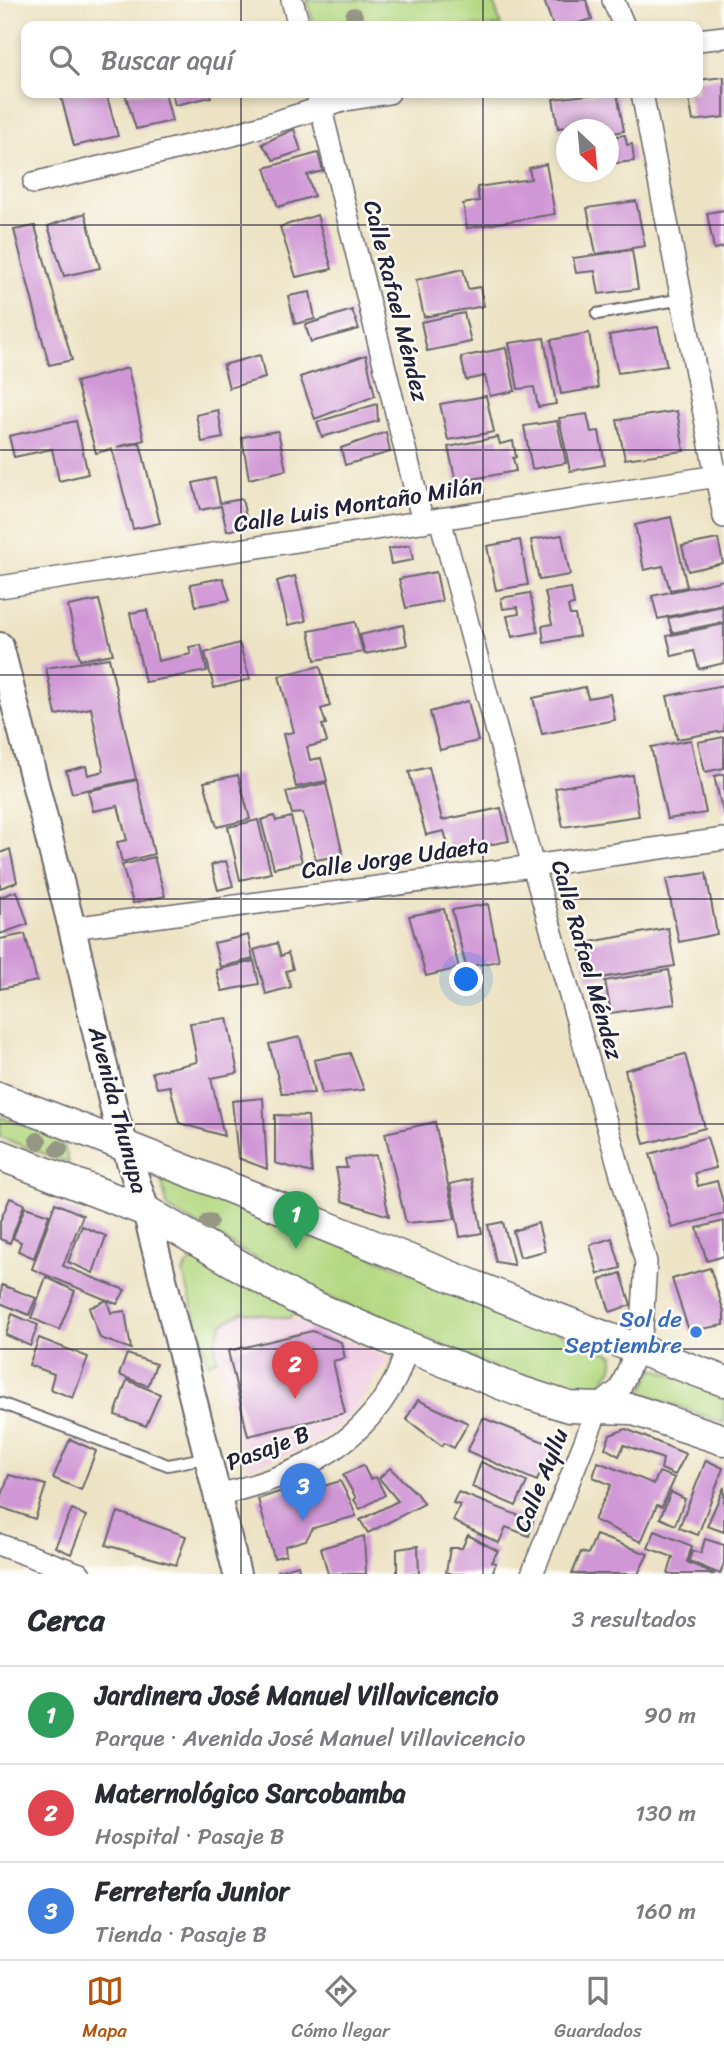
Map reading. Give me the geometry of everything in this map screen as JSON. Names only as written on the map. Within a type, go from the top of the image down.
[{"type":"main road","points":[[0,1098],[125,1144],[637,1349],[724,1381]]},
{"type":"main road","points":[[0,1155],[146,1211],[295,1298],[516,1390],[569,1407],[631,1409],[724,1440]]},
{"type":"street","points":[[292,0],[298,21]]},
{"type":"street","points":[[613,0],[622,21]]},
{"type":"street","points":[[703,39],[724,37]]},
{"type":"street","points":[[34,183],[233,135],[319,100],[359,98]]},
{"type":"street","points":[[643,98],[720,476],[724,517]]},
{"type":"street","name":"Calle Rafael Méndez","points":[[319,100],[431,520],[646,1262],[642,1327],[637,1349],[620,1389],[598,1406]]},
{"type":"street","name":"Calle Luis Montaño Milán","points":[[0,587],[720,476]]},
{"type":"street","name":"Avenida Thunupa","points":[[0,646],[72,928],[116,1118],[146,1211],[237,1574]]},
{"type":"street","name":"Calle Jorge Udaeta","points":[[72,928],[724,839]]},
{"type":"street","name":"Pasaje B","points":[[218,1495],[287,1474],[321,1459],[350,1438],[375,1411],[394,1380],[408,1347]]},
{"type":"street","name":"Calle Ayllu","points":[[532,1574],[598,1406]]},
{"type":"street","points":[[0,1545],[80,1574]]},
{"type":"lane","points":[[597,314],[682,299]]},
{"type":"lane","name":"Pasaje B","points":[[0,1403],[168,1465],[209,1457]]},
{"type":"shaded area","points":[[242,1312],[289,1318],[390,1358],[353,1412],[334,1430],[287,1455],[247,1469],[215,1343],[222,1325]]},
{"type":"green space","points":[[307,0],[493,0],[499,21],[313,21]]},
{"type":"green space","points":[[0,1117],[53,1136],[64,1146],[69,1163],[0,1137]]},
{"type":"green space","points":[[164,1172],[614,1355],[612,1368],[597,1389],[570,1390],[528,1382],[311,1290],[168,1208],[161,1179]]},
{"type":"green space","points":[[203,1259],[299,1310],[289,1318],[242,1312],[222,1324],[215,1343],[217,1359],[209,1364],[183,1273],[189,1263]]},
{"type":"green space","points":[[653,1368],[724,1394],[724,1423],[642,1393]]},
{"type":"building","points":[[544,0],[586,0],[592,19],[585,21],[551,21]]},
{"type":"building","points":[[724,77],[724,117],[693,121],[689,98],[703,98],[703,79]]},
{"type":"building","points":[[61,98],[107,98],[118,136],[74,146]]},
{"type":"building","points":[[127,98],[166,98],[172,121],[136,129]]},
{"type":"building","points":[[173,98],[206,98],[175,105]]},
{"type":"building","points":[[618,98],[624,131],[619,132],[619,119],[556,119],[553,99]]},
{"type":"building","points":[[294,129],[301,151],[274,160],[262,144]]},
{"type":"building","points":[[625,135],[627,145],[632,144],[634,161],[619,163],[619,136]]},
{"type":"building","points":[[318,153],[323,171],[307,175],[314,196],[278,207],[265,168]]},
{"type":"building","points":[[546,164],[555,214],[467,228],[463,204],[479,201],[477,187],[531,179],[529,168]]},
{"type":"building","points":[[636,201],[645,246],[596,254],[587,208]]},
{"type":"building","points":[[724,210],[724,247],[714,249],[707,213]]},
{"type":"building","points":[[85,213],[100,268],[64,276],[48,226]]},
{"type":"building","points":[[317,215],[332,269],[296,277],[280,227]]},
{"type":"building","points":[[35,226],[72,360],[49,365],[14,230]]},
{"type":"building","points":[[632,250],[638,289],[599,294],[595,271],[576,273],[573,258]]},
{"type":"building","points":[[463,269],[468,289],[480,287],[484,306],[424,317],[416,280]]},
{"type":"building","points":[[310,292],[315,319],[295,324],[288,296]]},
{"type":"building","points":[[352,310],[359,329],[311,342],[305,325]]},
{"type":"building","points":[[464,313],[471,342],[427,351],[421,322]]},
{"type":"building","points":[[658,327],[667,366],[618,373],[609,335]]},
{"type":"building","points":[[589,333],[598,388],[561,394],[551,340]]},
{"type":"building","points":[[544,338],[556,404],[538,407],[534,387],[518,389],[509,343]]},
{"type":"building","points":[[506,348],[515,391],[490,396],[485,376],[466,380],[461,357]]},
{"type":"building","points":[[260,355],[265,378],[229,388],[223,365]]},
{"type":"building","points":[[366,355],[375,396],[315,419],[300,377]]},
{"type":"building","points":[[128,368],[144,440],[117,447],[140,443],[160,523],[133,529],[112,449],[96,453],[76,382]]},
{"type":"building","points":[[486,396],[494,432],[448,440],[440,404]]},
{"type":"building","points":[[377,404],[378,421],[322,437],[317,422]]},
{"type":"building","points":[[218,410],[223,438],[202,442],[196,415]]},
{"type":"building","points":[[677,411],[684,451],[625,459],[617,420]]},
{"type":"building","points":[[587,414],[591,432],[599,431],[605,465],[570,471],[559,418]]},
{"type":"building","points":[[76,421],[88,474],[59,481],[52,449],[14,457],[9,436]]},
{"type":"building","points":[[557,421],[566,463],[532,469],[524,426]]},
{"type":"building","points":[[278,431],[286,470],[249,479],[242,437]]},
{"type":"building","points":[[386,432],[390,452],[345,465],[341,448]]},
{"type":"building","points":[[498,437],[500,444],[513,441],[516,471],[456,482],[448,447]]},
{"type":"building","points":[[215,478],[220,503],[242,499],[248,526],[227,531],[221,506],[200,510],[193,483]]},
{"type":"building","points":[[671,517],[687,587],[670,590],[663,566],[644,570],[635,525]]},
{"type":"building","points":[[562,535],[570,575],[539,580],[531,540]]},
{"type":"building","points":[[718,539],[723,563],[688,571],[682,546]]},
{"type":"building","points":[[520,540],[528,585],[496,590],[487,546]]},
{"type":"building","points":[[410,545],[413,560],[391,564],[388,549]]},
{"type":"building","points":[[436,572],[442,601],[406,608],[399,579]]},
{"type":"building","points":[[295,576],[306,621],[288,625],[277,581]]},
{"type":"building","points":[[223,578],[230,600],[196,606],[190,584]]},
{"type":"building","points":[[724,580],[724,604],[658,619],[652,596]]},
{"type":"building","points":[[571,588],[574,605],[568,606],[570,615],[575,615],[579,636],[544,643],[542,626],[552,624],[545,592]]},
{"type":"building","points":[[530,593],[538,632],[512,637],[507,616],[519,614],[518,607],[503,609],[501,598]]},
{"type":"building","points":[[99,600],[113,654],[80,660],[68,606]]},
{"type":"building","points":[[722,606],[724,622],[672,633],[668,618]]},
{"type":"building","points":[[147,610],[158,661],[191,654],[189,647],[201,645],[207,671],[145,682],[130,613]]},
{"type":"building","points":[[355,622],[363,652],[315,660],[309,631]]},
{"type":"building","points":[[724,624],[724,663],[699,669],[694,651],[672,656],[667,636]]},
{"type":"building","points":[[403,625],[407,645],[365,654],[360,635]]},
{"type":"building","points":[[239,643],[250,679],[214,688],[205,653]]},
{"type":"building","points":[[109,658],[136,779],[72,793],[66,771],[86,766],[88,775],[104,771],[91,708],[56,715],[46,668]]},
{"type":"building","points":[[320,666],[330,706],[321,709],[326,724],[322,725],[327,742],[307,747],[310,760],[321,758],[327,781],[296,787],[283,734],[294,732],[279,676]]},
{"type":"building","points":[[724,685],[724,731],[677,739],[667,696]]},
{"type":"building","points":[[585,687],[588,698],[610,694],[615,720],[542,734],[533,698]]},
{"type":"building","points":[[468,701],[478,741],[440,750],[430,712]]},
{"type":"building","points":[[724,737],[724,768],[705,772],[698,742]]},
{"type":"building","points":[[691,740],[706,813],[667,819],[651,747]]},
{"type":"building","points":[[429,767],[442,820],[501,808],[509,841],[450,852],[444,831],[426,835],[409,772]]},
{"type":"building","points":[[724,774],[724,813],[723,813],[714,776]]},
{"type":"building","points":[[238,775],[250,819],[217,827],[204,782]]},
{"type":"building","points":[[632,775],[639,816],[563,827],[555,788]]},
{"type":"building","points":[[137,780],[154,854],[122,862],[117,842],[127,840],[118,806],[93,811],[88,791]]},
{"type":"building","points":[[326,783],[343,855],[316,860],[303,813],[292,814],[286,792]]},
{"type":"building","points":[[274,816],[276,821],[291,817],[302,862],[274,868],[261,820]]},
{"type":"building","points":[[258,820],[271,873],[240,880],[228,827]]},
{"type":"building","points":[[10,849],[17,882],[0,888],[0,853]]},
{"type":"building","points":[[154,857],[165,896],[133,903],[122,865]]},
{"type":"building","points":[[226,861],[233,886],[218,890],[211,865]]},
{"type":"building","points":[[706,873],[717,934],[679,942],[666,879]]},
{"type":"building","points":[[17,891],[28,924],[0,934],[0,897]]},
{"type":"building","points":[[488,904],[499,961],[466,967],[452,910]]},
{"type":"building","points":[[444,909],[459,968],[426,976],[409,916]]},
{"type":"building","points":[[668,928],[675,966],[588,980],[579,944]]},
{"type":"building","points":[[25,934],[37,981],[0,989],[0,939]]},
{"type":"building","points":[[248,935],[253,959],[220,967],[214,943]]},
{"type":"building","points":[[277,943],[281,956],[288,953],[293,969],[286,971],[291,987],[266,994],[254,950]]},
{"type":"building","points":[[254,961],[259,984],[222,991],[216,970]]},
{"type":"building","points":[[669,970],[675,1004],[611,1013],[605,981]]},
{"type":"building","points":[[227,1018],[238,1073],[211,1078],[224,1136],[179,1123],[170,1086],[157,1088],[152,1072],[197,1062],[190,1023]]},
{"type":"building","points":[[300,1037],[314,1093],[282,1094],[269,1044]]},
{"type":"building","points":[[350,1053],[364,1090],[322,1094],[314,1060]]},
{"type":"building","points":[[685,1054],[705,1128],[644,1144],[625,1070]]},
{"type":"building","points":[[263,1098],[267,1169],[238,1158],[232,1101]]},
{"type":"building","points":[[275,1115],[308,1116],[312,1173],[275,1163]]},
{"type":"building","points":[[435,1122],[455,1219],[406,1223],[385,1133]]},
{"type":"building","points":[[707,1137],[716,1168],[695,1173],[698,1186],[717,1181],[724,1214],[672,1228],[650,1154]]},
{"type":"building","points":[[376,1155],[389,1216],[342,1201],[336,1168],[347,1168],[345,1159]]},
{"type":"building","points":[[472,1179],[482,1233],[460,1237],[450,1184]]},
{"type":"building","points":[[10,1198],[24,1204],[10,1243],[0,1239],[0,1221]]},
{"type":"building","points":[[55,1203],[83,1215],[63,1266],[125,1290],[117,1304],[32,1269]]},
{"type":"building","points":[[25,1207],[49,1215],[34,1258],[18,1251],[21,1242],[13,1238]]},
{"type":"building","points":[[724,1221],[724,1256],[707,1261],[697,1228]]},
{"type":"building","points":[[503,1222],[514,1265],[496,1262],[488,1225]]},
{"type":"building","points":[[538,1223],[545,1251],[520,1257],[513,1231]]},
{"type":"building","points":[[82,1226],[106,1236],[93,1273],[68,1262]]},
{"type":"building","points":[[612,1238],[621,1268],[598,1274],[590,1245]]},
{"type":"building","points":[[710,1268],[724,1312],[724,1325],[689,1331],[672,1279]]},
{"type":"building","points":[[621,1273],[631,1305],[610,1312],[600,1280]]},
{"type":"building","points":[[46,1277],[75,1291],[59,1330],[31,1318]]},
{"type":"building","points":[[2,1285],[36,1298],[29,1315],[0,1303]]},
{"type":"building","points":[[107,1300],[111,1313],[125,1311],[131,1349],[100,1338],[89,1308]]},
{"type":"building","points":[[12,1314],[38,1325],[30,1346],[6,1335]]},
{"type":"building","points":[[312,1331],[341,1342],[345,1358],[333,1361],[345,1413],[248,1436],[228,1351]]},
{"type":"building","points":[[39,1338],[88,1357],[73,1398],[50,1389],[54,1374],[29,1365]]},
{"type":"building","points":[[127,1354],[156,1364],[148,1386],[119,1375]]},
{"type":"building","points":[[127,1380],[160,1394],[146,1426],[115,1415]]},
{"type":"building","points":[[418,1400],[468,1423],[454,1448],[444,1443],[442,1446],[406,1419]]},
{"type":"building","points":[[483,1418],[552,1445],[537,1481],[467,1451]]},
{"type":"building","points":[[626,1429],[686,1454],[675,1475],[661,1469],[663,1459],[624,1445],[619,1456],[605,1448],[610,1435]]},
{"type":"building","points":[[70,1439],[96,1451],[81,1490],[53,1478]]},
{"type":"building","points":[[706,1460],[723,1468],[698,1535],[679,1528]]},
{"type":"building","points":[[481,1462],[527,1482],[516,1506],[472,1487]]},
{"type":"building","points":[[598,1462],[654,1484],[659,1472],[675,1478],[662,1507],[657,1505],[641,1542],[594,1520],[611,1485],[593,1477]]},
{"type":"building","points":[[363,1465],[370,1479],[376,1477],[385,1495],[360,1509],[343,1475]]},
{"type":"building","points":[[390,1468],[424,1504],[368,1533],[360,1520],[398,1501],[379,1478]]},
{"type":"building","points":[[9,1475],[46,1485],[35,1519],[0,1507]]},
{"type":"building","points":[[340,1481],[356,1516],[313,1528],[306,1540],[285,1546],[286,1555],[274,1558],[258,1499],[300,1485],[302,1493]]},
{"type":"building","points":[[724,1487],[724,1532],[707,1526]]},
{"type":"building","points":[[458,1492],[533,1521],[529,1536],[506,1527],[499,1543],[453,1521],[460,1505],[453,1503]]},
{"type":"building","points":[[671,1492],[685,1499],[675,1525],[660,1518]]},
{"type":"building","points":[[72,1509],[86,1516],[71,1554],[55,1547]]},
{"type":"building","points":[[118,1512],[186,1536],[176,1565],[106,1545]]},
{"type":"building","points":[[655,1531],[692,1546],[687,1562],[715,1574],[668,1574],[673,1557],[648,1548]]},
{"type":"building","points":[[468,1535],[498,1551],[491,1562],[496,1563],[492,1574],[446,1572],[450,1548],[462,1548]]},
{"type":"building","points":[[596,1535],[648,1554],[638,1574],[572,1574],[581,1552],[588,1554]]},
{"type":"building","points":[[364,1536],[366,1574],[328,1574],[321,1548]]},
{"type":"building","points":[[705,1539],[724,1545],[724,1563],[720,1574],[689,1561],[692,1551],[701,1553]]},
{"type":"building","points":[[418,1546],[419,1574],[397,1574],[397,1549]]},
{"type":"building","points":[[298,1565],[300,1574],[279,1574],[278,1571]]},
{"type":"place","name":"Jardinera José Manuel Villavicencio","points":[[296,1249]]},
{"type":"place","name":"Sol de Septiembre","points":[[696,1332]]},
{"type":"place","name":"Maternológico Sarcobamba","points":[[295,1399]]},
{"type":"place","name":"Ferretería Junior","points":[[303,1521]]}]
